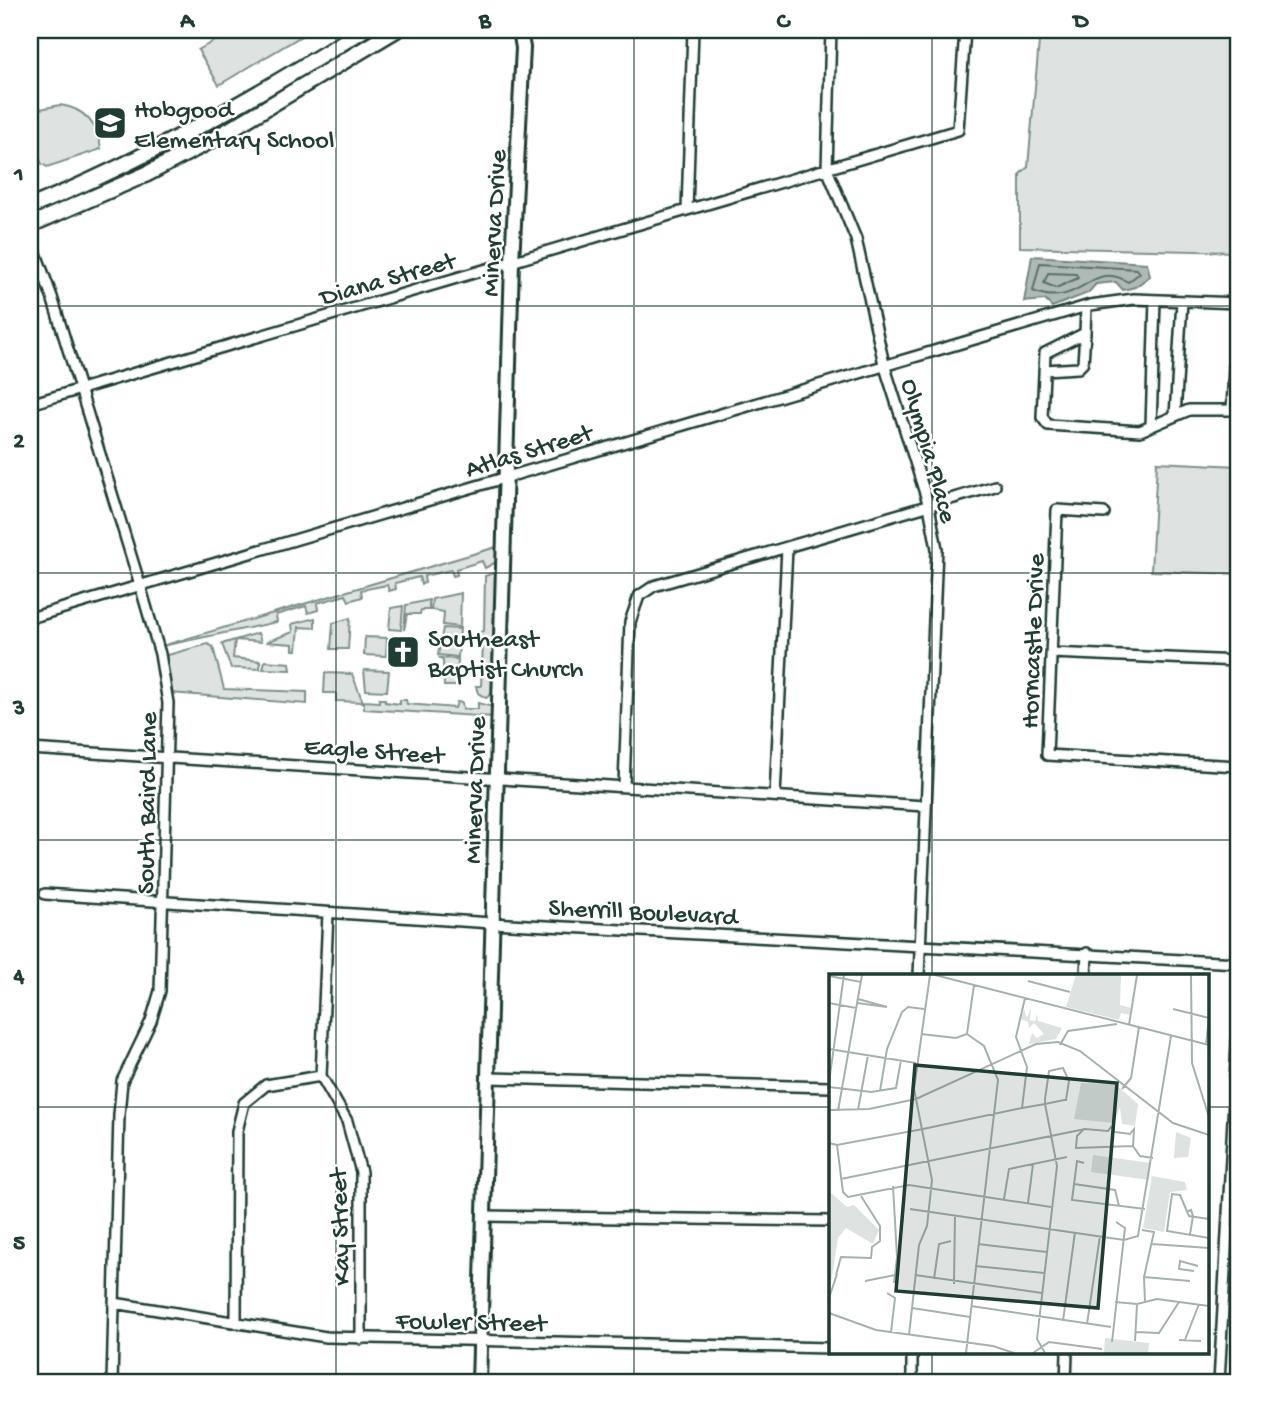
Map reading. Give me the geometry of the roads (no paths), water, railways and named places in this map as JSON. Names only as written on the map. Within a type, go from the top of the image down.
[{"type":"main road","points":[[30,207],[90,182],[182,137],[241,105],[363,30]]},
{"type":"main road","points":[[30,225],[147,174],[214,139],[396,30]]},
{"type":"street","name":"Minerva Drive","points":[[479,1383],[512,262],[523,48],[520,30]]},
{"type":"street","points":[[687,210],[693,30]]},
{"type":"street","name":"Olympia Place","points":[[831,30],[827,169],[856,239],[884,364],[929,506],[937,549],[918,945],[919,974]]},
{"type":"street","name":"Diana Street","points":[[30,404],[958,130],[965,30]]},
{"type":"street","name":"South Baird Lane","points":[[30,237],[81,390],[140,586],[160,654],[168,703],[169,757],[160,991],[151,1021],[122,1081],[112,1383]]},
{"type":"street","points":[[1151,426],[1155,300]]},
{"type":"street","name":"Atlas Street","points":[[30,618],[884,364],[1086,307],[1107,302],[1155,300],[1238,303]]},
{"type":"street","points":[[1175,416],[1182,301]]},
{"type":"street","points":[[1085,333],[1045,353],[1042,417],[1048,425],[1140,431],[1189,410],[1235,410],[1238,303]]},
{"type":"street","points":[[1044,370],[1078,368],[1083,362],[1086,307]]},
{"type":"street","points":[[624,786],[630,622],[639,596],[654,586],[995,486]]},
{"type":"street","name":"Horncastle Drive","points":[[1104,513],[1057,510],[1047,755],[1238,766]]},
{"type":"street","points":[[775,796],[787,548]]},
{"type":"street","points":[[1052,653],[1238,661]]},
{"type":"street","name":"Eagle Street","points":[[30,749],[925,806]]},
{"type":"street","name":"Sherrill Boulevard","points":[[45,894],[492,923],[1238,963]]},
{"type":"street","points":[[236,1323],[237,1131],[244,1102],[266,1085],[321,1076],[328,913]]},
{"type":"street","points":[[1086,974],[1087,953]]},
{"type":"street","points":[[1219,1383],[1238,1026]]},
{"type":"street","name":"Kay Street","points":[[321,1076],[346,1121],[361,1172],[361,1339]]},
{"type":"street","points":[[489,1078],[829,1087]]},
{"type":"street","points":[[484,1216],[829,1221]]},
{"type":"street","name":"Fowler Street","points":[[114,1303],[326,1337],[829,1349]]},
{"type":"street","points":[[912,1354],[912,1383]]},
{"type":"street","points":[[1066,1383],[1067,1354]]},
{"type":"water","points":[[1032,256],[1147,263],[1150,276],[1135,287],[1123,290],[1116,282],[1096,284],[1088,293],[1052,307],[1045,300],[1024,302]]},
{"type":"place","name":"Hobgood Elementary School","points":[[110,123]]},
{"type":"place","name":"Southeast Baptist Church","points":[[403,652]]}]
